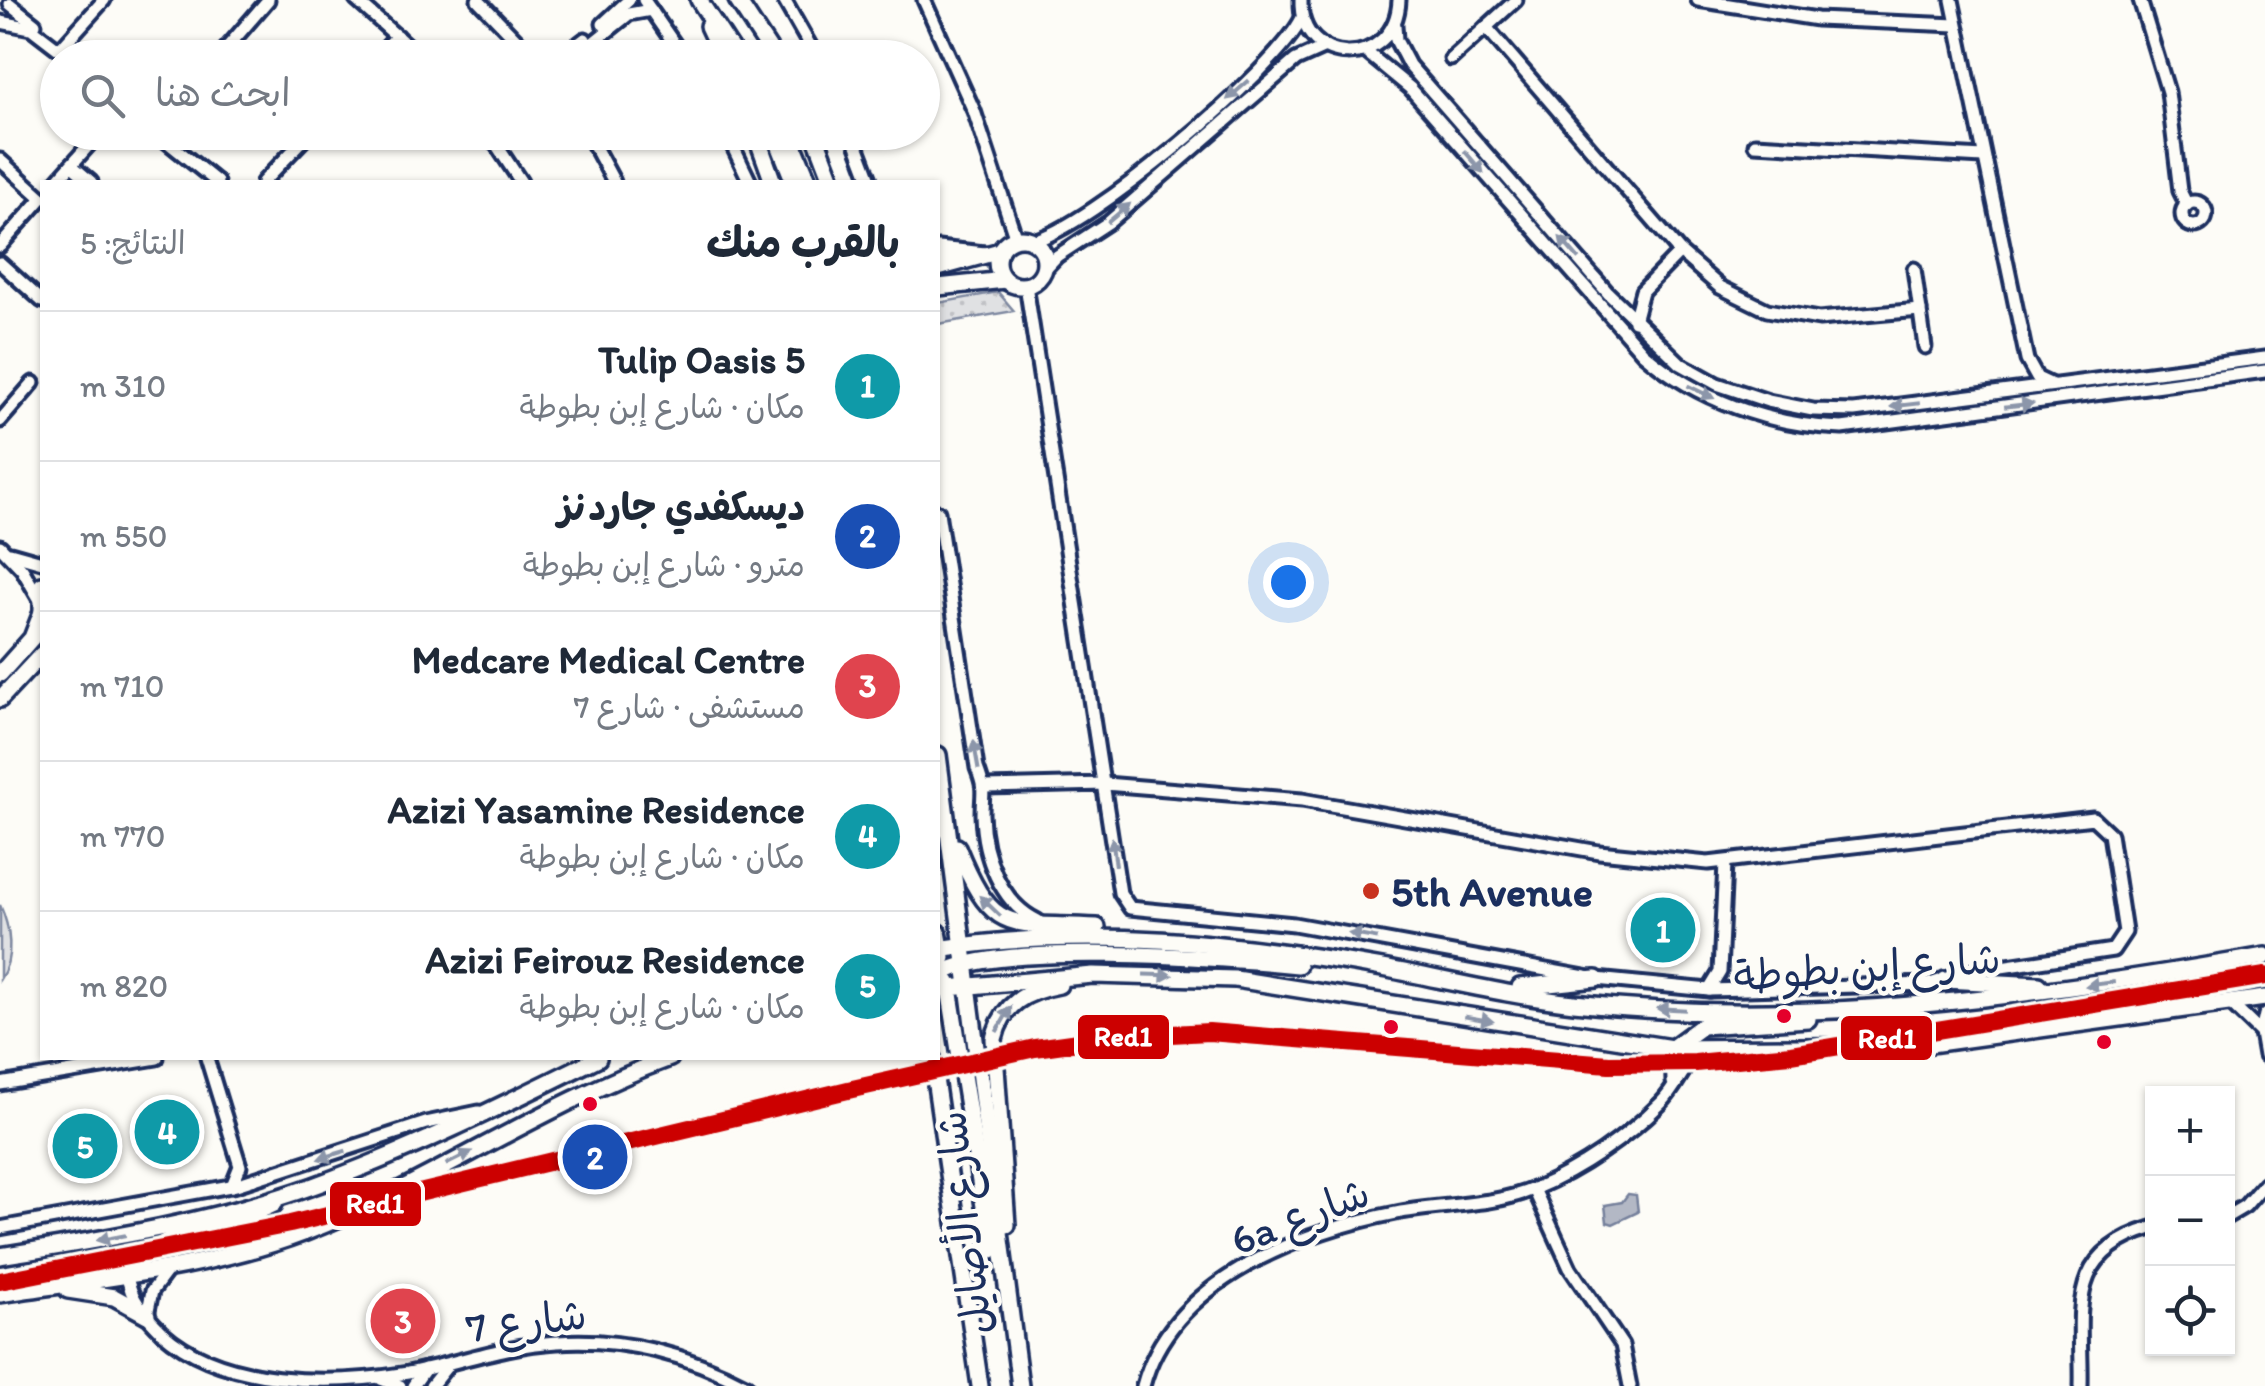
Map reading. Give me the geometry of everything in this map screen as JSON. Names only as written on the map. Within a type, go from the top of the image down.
[{"type":"main road","points":[[697,0],[715,40]]},
{"type":"main road","points":[[697,0],[725,40]]},
{"type":"main road","points":[[737,0],[763,40]]},
{"type":"main road","points":[[762,150],[772,180]]},
{"type":"main road","points":[[781,150],[793,180]]},
{"type":"main road","points":[[796,150],[809,180]]},
{"type":"main road","points":[[822,150],[834,178]]},
{"type":"main road","points":[[940,268],[978,260],[1024,240],[1042,251],[1042,272],[1026,286],[1005,280],[940,287]]},
{"type":"main road","points":[[998,252],[997,263],[1005,280]]},
{"type":"main road","points":[[940,257],[958,254],[978,260]]},
{"type":"main road","points":[[0,674],[32,638],[40,609]]},
{"type":"main road","points":[[0,699],[40,656]]},
{"type":"main road","name":"شارع الأصايل","points":[[940,769],[1020,1386]]},
{"type":"main road","points":[[948,826],[977,894],[993,912],[1014,924],[1212,935],[1331,951],[1392,970]]},
{"type":"main road","points":[[964,936],[941,968],[989,1243],[1005,1292]]},
{"type":"main road","name":"شارع إبن بطوطة","points":[[2265,956],[2063,988],[1826,1013],[1574,1003],[1392,970],[1157,939],[964,936],[953,940],[941,968],[970,984],[1093,974],[1274,983],[1672,1048],[1905,1047],[2265,998]]},
{"type":"main road","points":[[941,968],[986,962],[1173,955],[1392,970]]},
{"type":"main road","points":[[986,962],[978,974],[988,982]]},
{"type":"main road","points":[[1010,1324],[997,1029],[1023,996],[1093,974]]},
{"type":"main road","points":[[1482,988],[1560,986],[1596,979]]},
{"type":"main road","points":[[1945,980],[2012,980],[2063,988]]},
{"type":"main road","points":[[2148,1016],[2188,995],[2265,981]]},
{"type":"main road","points":[[1672,1048],[1702,1026],[1790,1023],[1826,1013]]},
{"type":"main road","points":[[127,1275],[142,1254],[159,1242],[248,1217],[309,1187],[493,1110],[594,1060]]},
{"type":"main road","points":[[0,1294],[127,1275],[250,1250],[325,1224],[649,1060]]},
{"type":"main road","points":[[614,1078],[664,1060]]},
{"type":"main road","points":[[923,1060],[937,1104]]},
{"type":"main road","name":"شارع الأصايل","points":[[932,1060],[980,1386]]},
{"type":"main road","points":[[0,1256],[182,1222],[309,1187]]},
{"type":"main road","points":[[34,1289],[98,1293],[147,1315]]},
{"type":"street","points":[[68,40],[104,0]]},
{"type":"street","points":[[234,40],[268,0]]},
{"type":"street","points":[[356,0],[401,40]]},
{"type":"street","points":[[478,0],[517,40]]},
{"type":"street","points":[[581,40],[629,0]]},
{"type":"street","points":[[784,0],[807,40]]},
{"type":"street","points":[[924,0],[974,112],[1024,240],[1058,234],[1116,195],[1274,58],[1302,18]]},
{"type":"street","points":[[1301,0],[1302,18],[1311,35],[1325,47],[1352,54],[1365,51],[1388,36],[1395,25]]},
{"type":"street","points":[[1399,0],[1396,40],[1409,65],[1634,321],[1662,350],[1700,375],[1792,407],[1854,411],[2265,358]]},
{"type":"street","points":[[1451,59],[1516,0]]},
{"type":"street","points":[[1698,0],[1817,19],[1956,25]]},
{"type":"street","points":[[1952,0],[2026,360],[2037,378],[2057,386]]},
{"type":"street","points":[[2140,0],[2168,92],[2180,191],[2187,205]]},
{"type":"street","points":[[46,40],[24,25],[1,22],[10,2],[50,40]]},
{"type":"street","points":[[596,40],[629,14],[648,5],[672,40]]},
{"type":"street","points":[[1486,27],[1680,252],[1720,287],[1767,310],[1793,316],[1846,319],[1920,310]]},
{"type":"street","points":[[393,40],[397,36]]},
{"type":"street","points":[[1042,272],[1057,256],[1109,222],[1296,60],[1325,47]]},
{"type":"street","points":[[1365,51],[1410,88],[1633,343],[1674,378],[1719,400],[1802,425],[1842,428],[2265,371]]},
{"type":"street","points":[[1756,144],[1983,157]]},
{"type":"street","points":[[58,180],[84,150]]},
{"type":"street","points":[[176,150],[214,180]]},
{"type":"street","points":[[269,180],[295,150]]},
{"type":"street","points":[[500,150],[520,180]]},
{"type":"street","points":[[597,150],[613,180]]},
{"type":"street","points":[[735,150],[749,180]]},
{"type":"street","points":[[859,150],[870,180]]},
{"type":"street","points":[[0,160],[40,196]]},
{"type":"street","points":[[71,165],[89,180]]},
{"type":"street","points":[[196,168],[206,180]]},
{"type":"street","points":[[0,246],[40,200]]},
{"type":"street","points":[[940,248],[998,252]]},
{"type":"street","points":[[1608,293],[1626,296],[1642,290],[1680,252]]},
{"type":"street","points":[[0,263],[40,299]]},
{"type":"street","points":[[1914,269],[1925,347]]},
{"type":"street","points":[[986,788],[1105,784],[1302,800],[1599,852],[1708,863],[2097,819],[2108,830],[2126,932],[2120,946],[2106,952],[1968,972],[1945,980],[1710,990],[1596,979],[1294,924],[1138,912],[1120,893],[1105,784],[1026,286]]},
{"type":"street","points":[[1634,321],[1642,290]]},
{"type":"street","points":[[2002,394],[2020,378],[2026,360]]},
{"type":"street","points":[[0,421],[33,384]]},
{"type":"street","points":[[940,525],[978,768],[986,788],[984,829],[1002,890],[1022,912],[1052,925]]},
{"type":"street","points":[[3,548],[40,561]]},
{"type":"street","points":[[3,548],[40,599]]},
{"type":"street","points":[[1710,990],[1720,972],[1725,862]]},
{"type":"street","points":[[1708,863],[1722,887]]},
{"type":"street","points":[[1720,972],[1735,990]]},
{"type":"street","points":[[2230,1003],[2261,1033]]},
{"type":"street","points":[[2264,1051],[2261,1033],[2265,1015]]},
{"type":"street","points":[[1672,1048],[1673,1082]]},
{"type":"street","name":"6a شارع","points":[[1143,1386],[1162,1340],[1187,1309],[1253,1264],[1375,1218],[1534,1189],[1606,1147],[1660,1104],[1701,1048]]},
{"type":"street","points":[[0,1084],[145,1060]]},
{"type":"street","points":[[208,1060],[240,1166],[257,1179]]},
{"type":"street","points":[[0,1228],[232,1186],[426,1123],[493,1110]]},
{"type":"street","points":[[232,1186],[240,1166]]},
{"type":"street","points":[[2235,1211],[2254,1199],[2265,1183]]},
{"type":"street","points":[[1534,1189],[1570,1268],[1622,1345],[1630,1386]]},
{"type":"street","points":[[2082,1386],[2077,1320],[2084,1287],[2109,1251],[2145,1232]]},
{"type":"street","points":[[147,1315],[152,1290],[170,1267]]},
{"type":"street","name":"شارع 7","points":[[127,1275],[133,1298],[188,1354],[234,1374],[294,1381],[416,1376],[454,1362],[530,1344],[617,1344],[679,1356],[747,1386]]},
{"type":"street","points":[[416,1376],[429,1386],[454,1362]]},
{"type":"street","points":[[377,1378],[400,1386]]},
{"type":"shaded area","points":[[998,292],[1014,311],[940,324],[940,303]]},
{"type":"shaded area","points":[[0,905],[9,942],[8,962],[0,979]]},
{"type":"shaded area","points":[[1628,1194],[1636,1195],[1638,1212],[1613,1224],[1607,1222],[1605,1205],[1622,1202]]},
{"type":"transit line","name":"Red1","points":[[0,1281],[290,1224],[848,1090],[1035,1048],[1114,1037],[1209,1032],[1609,1064],[1695,1063],[1791,1054],[2265,976]]},
{"type":"place","name":"5th Avenue","points":[[1371,891]]},
{"type":"place","name":"Tulip Oasis 5","points":[[1663,930]]},
{"type":"place","name":"Azizi Yasamine Residence","points":[[167,1132]]},
{"type":"place","name":"Azizi Feirouz Residence","points":[[85,1146]]},
{"type":"place","name":"ديسكفدي جاردنز","points":[[595,1157]]},
{"type":"place","name":"Medcare Medical Centre","points":[[403,1321]]}]
